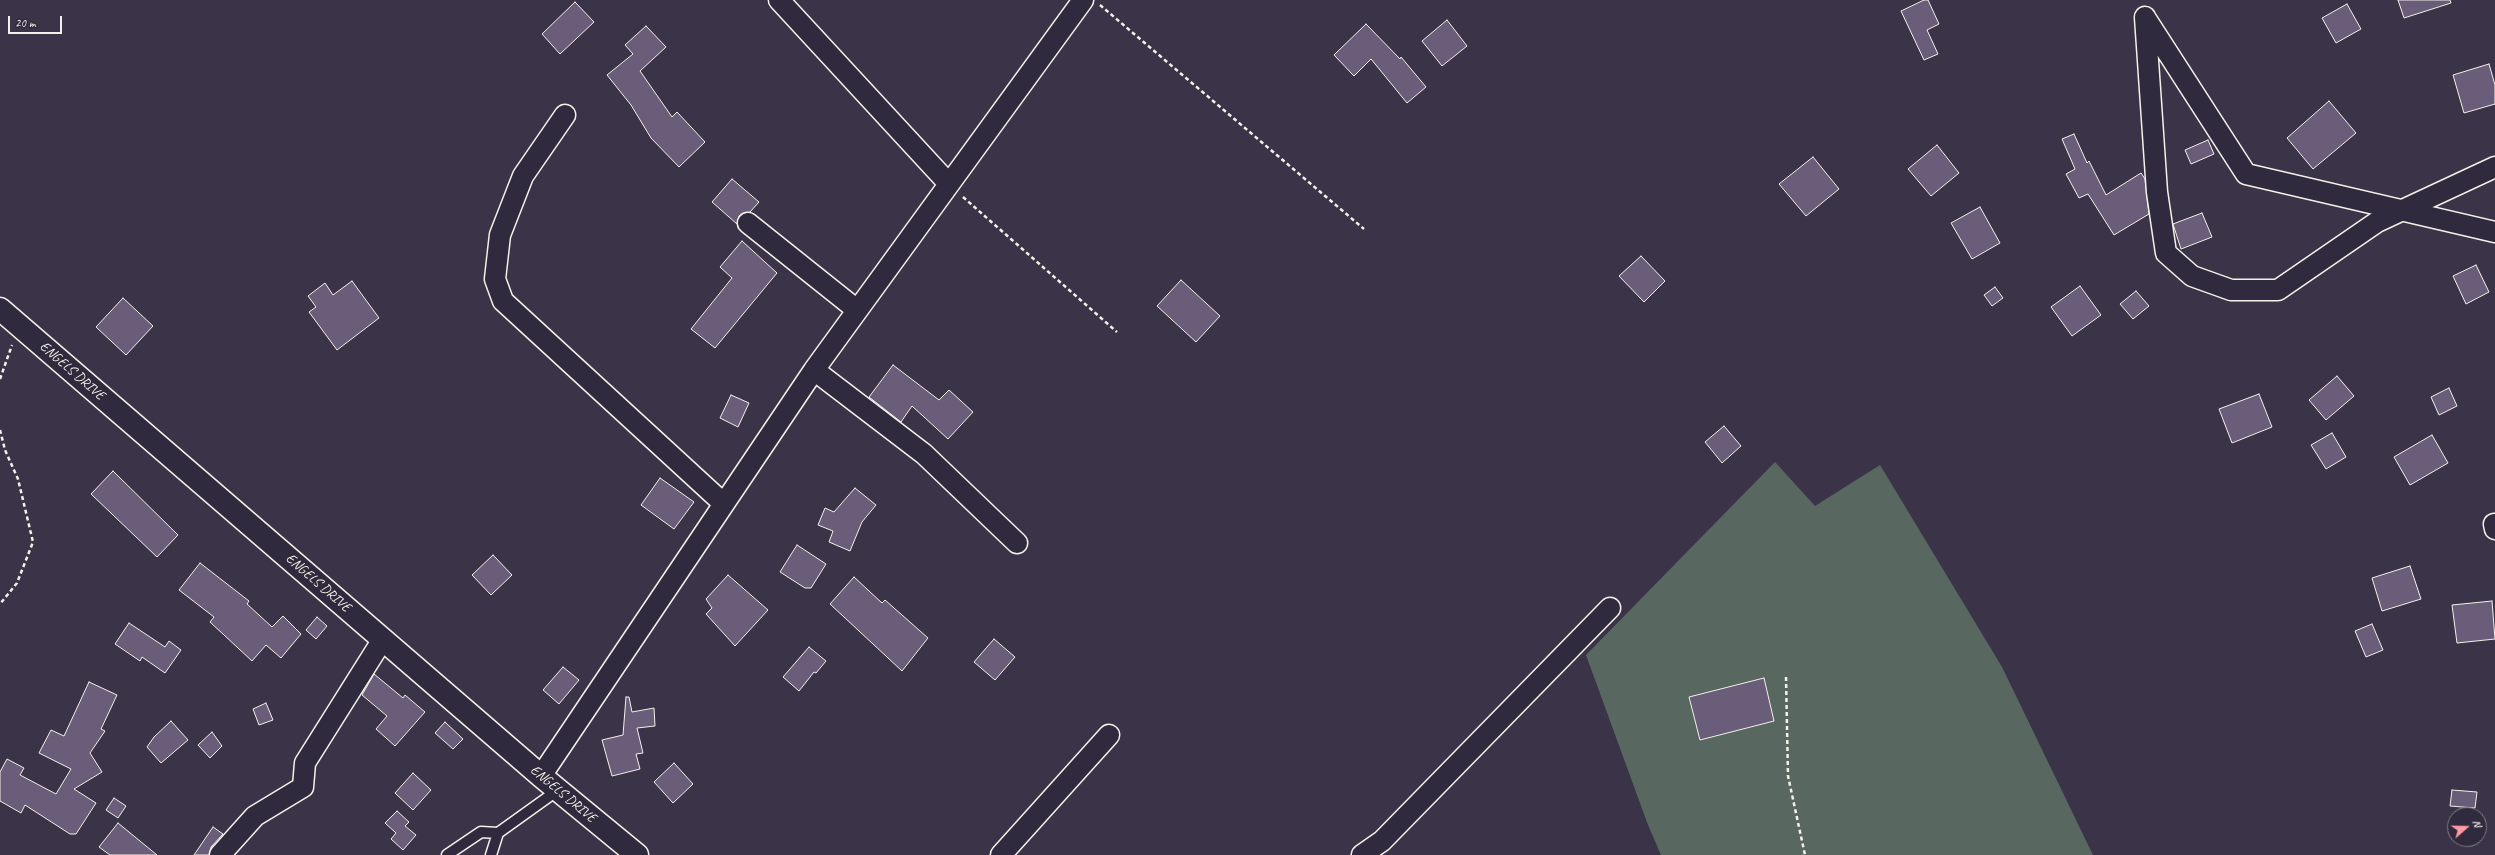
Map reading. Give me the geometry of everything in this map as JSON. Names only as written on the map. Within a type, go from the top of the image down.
[{"type":"street","points":[[779,0],[949,184]]},
{"type":"street","points":[[542,776],[814,370],[1083,0]]},
{"type":"street","points":[[2495,167],[2400,210],[2377,222],[2278,290],[2231,290],[2192,276],[2166,253],[2157,192],[2145,17],[2246,174],[2400,210],[2495,232]]},
{"type":"street","points":[[565,115],[523,176],[500,235],[495,278],[504,301],[724,504]]},
{"type":"street","points":[[748,223],[858,310]]},
{"type":"street","name":"ENGELS DRIVE","points":[[0,309],[558,790],[637,855]]},
{"type":"street","points":[[814,370],[924,454],[1017,543]]},
{"type":"street","points":[[1362,855],[1382,841],[1610,608]]},
{"type":"street","points":[[220,855],[256,816],[303,787],[305,763],[382,639]]},
{"type":"street","points":[[1001,855],[1109,735]]},
{"type":"lane","points":[[446,855],[481,832],[498,832],[558,790]]},
{"type":"lane","points":[[491,855],[498,832]]},
{"type":"path","points":[[1094,0],[1364,229]]},
{"type":"path","points":[[949,184],[1117,332]]},
{"type":"path","points":[[0,379],[3,365],[20,326]]},
{"type":"path","points":[[0,430],[5,450],[18,479],[33,542],[17,583],[0,604]]},
{"type":"path","points":[[1786,677],[1788,776],[1805,855]]},
{"type":"green space","points":[[1775,462],[1815,506],[1880,465],[2002,667],[2093,855],[1661,855],[1648,825],[1586,655]]},
{"type":"building","points":[[1924,0],[1928,0],[1939,24],[1927,30],[1938,54],[1924,60],[1901,11]]},
{"type":"building","points":[[2398,0],[2450,0],[2451,3],[2404,18]]},
{"type":"building","points":[[575,2],[594,22],[560,54],[542,34]]},
{"type":"building","points":[[2347,4],[2361,29],[2336,43],[2322,18]]},
{"type":"building","points":[[1447,20],[1467,46],[1442,66],[1422,41]]},
{"type":"building","points":[[1366,24],[1400,59],[1401,57],[1426,87],[1407,103],[1371,59],[1354,76],[1334,55]]},
{"type":"building","points":[[646,26],[666,47],[640,71],[672,117],[677,112],[705,142],[679,167],[651,138],[631,105],[607,75],[633,54],[625,45]]},
{"type":"building","points":[[2489,64],[2495,85],[2495,104],[2464,113],[2453,75]]},
{"type":"building","points":[[2329,101],[2356,133],[2313,169],[2287,138]]},
{"type":"building","points":[[2074,134],[2087,163],[2089,161],[2106,195],[2141,173],[2145,179],[2149,214],[2114,235],[2088,194],[2079,198],[2066,174],[2075,169],[2062,139]]},
{"type":"building","points":[[2208,140],[2214,154],[2191,164],[2185,150]]},
{"type":"building","points":[[1937,145],[1959,173],[1931,196],[1908,169]]},
{"type":"building","points":[[1813,157],[1839,189],[1806,216],[1779,184]]},
{"type":"building","points":[[732,179],[759,202],[750,212],[739,216],[737,224],[712,202]]},
{"type":"building","points":[[1980,207],[2000,243],[1972,259],[1951,223]]},
{"type":"building","points":[[2202,213],[2212,237],[2181,249],[2173,224]]},
{"type":"building","points":[[742,241],[777,273],[715,348],[691,329],[732,278],[720,267]]},
{"type":"building","points":[[1641,256],[1665,281],[1644,302],[1619,276]]},
{"type":"building","points":[[2476,265],[2489,292],[2466,304],[2453,276]]},
{"type":"building","points":[[1181,280],[1220,316],[1196,342],[1157,306]]},
{"type":"building","points":[[352,281],[379,318],[337,350],[309,312],[316,307],[308,296],[325,283],[333,295]]},
{"type":"building","points":[[2080,286],[2101,315],[2072,336],[2051,307]]},
{"type":"building","points":[[1995,287],[2003,298],[1992,306],[1984,295]]},
{"type":"building","points":[[2136,291],[2149,306],[2133,319],[2120,304]]},
{"type":"building","points":[[123,298],[153,326],[126,355],[96,327]]},
{"type":"building","points":[[893,365],[939,400],[949,390],[973,412],[948,439],[912,406],[901,422],[869,397]]},
{"type":"building","points":[[2337,376],[2354,396],[2326,420],[2309,400]]},
{"type":"building","points":[[2449,388],[2457,406],[2439,415],[2431,397]]},
{"type":"building","points":[[2259,394],[2272,427],[2232,443],[2219,409]]},
{"type":"building","points":[[731,395],[749,403],[738,427],[720,418]]},
{"type":"building","points":[[1724,426],[1741,446],[1722,463],[1705,442]]},
{"type":"building","points":[[2332,433],[2346,457],[2326,469],[2311,445]]},
{"type":"building","points":[[2432,435],[2448,463],[2410,485],[2394,457]]},
{"type":"building","points":[[113,471],[178,535],[157,557],[91,494]]},
{"type":"building","points":[[660,478],[694,502],[674,529],[641,505]]},
{"type":"building","points":[[855,488],[876,505],[862,522],[850,551],[829,542],[833,531],[818,525],[825,508],[834,512]]},
{"type":"building","points":[[797,545],[826,564],[811,588],[805,588],[780,572]]},
{"type":"building","points":[[493,555],[512,575],[491,595],[472,575]]},
{"type":"building","points":[[200,563],[249,601],[247,604],[272,627],[283,616],[301,634],[281,658],[266,645],[252,661],[210,622],[214,617],[179,590]]},
{"type":"building","points":[[2410,566],[2421,599],[2382,611],[2372,578]]},
{"type":"building","points":[[728,575],[768,610],[735,646],[706,614],[712,608],[706,599]]},
{"type":"building","points":[[854,577],[882,603],[885,600],[928,638],[902,671],[830,604]]},
{"type":"building","points":[[2492,601],[2495,639],[2457,643],[2452,605]]},
{"type":"building","points":[[317,617],[327,626],[316,639],[306,630]]},
{"type":"building","points":[[129,623],[165,647],[169,641],[181,650],[165,673],[142,657],[140,661],[115,644]]},
{"type":"building","points":[[2372,624],[2383,650],[2366,657],[2355,631]]},
{"type":"building","points":[[994,639],[1015,657],[995,680],[974,662]]},
{"type":"building","points":[[809,647],[826,661],[816,673],[814,672],[799,691],[783,677]]},
{"type":"building","points":[[563,667],[579,680],[559,704],[543,690]]},
{"type":"building","points":[[374,674],[403,698],[405,695],[425,712],[395,746],[376,729],[387,716],[362,695]]},
{"type":"building","points":[[1764,678],[1774,721],[1700,740],[1689,697]]},
{"type":"building","points":[[89,682],[117,695],[101,729],[105,731],[90,753],[102,772],[74,789],[96,803],[76,834],[70,834],[25,805],[21,813],[0,801],[0,772],[7,759],[24,768],[20,775],[56,794],[71,769],[39,753],[51,730],[64,736]]},
{"type":"building","points":[[626,697],[629,697],[632,712],[654,708],[655,726],[637,728],[643,753],[636,754],[640,769],[612,776],[602,740],[623,735]]},
{"type":"building","points":[[266,703],[273,720],[259,725],[253,709]]},
{"type":"building","points":[[171,721],[188,740],[161,763],[147,747],[154,737]]},
{"type":"building","points":[[445,722],[463,739],[453,749],[435,733]]},
{"type":"building","points":[[212,732],[222,746],[210,758],[198,745]]},
{"type":"building","points":[[674,763],[693,784],[673,803],[654,782]]},
{"type":"building","points":[[413,773],[431,790],[413,810],[395,793]]},
{"type":"building","points":[[2452,790],[2477,792],[2475,807],[2450,806]]},
{"type":"building","points":[[114,798],[126,806],[118,818],[106,810]]},
{"type":"building","points":[[397,811],[409,822],[405,826],[416,835],[403,850],[391,839],[396,833],[385,823]]},
{"type":"building","points":[[118,823],[157,855],[110,855],[99,847]]},
{"type":"building","points":[[213,827],[223,834],[211,847],[209,855],[194,855]]}]
